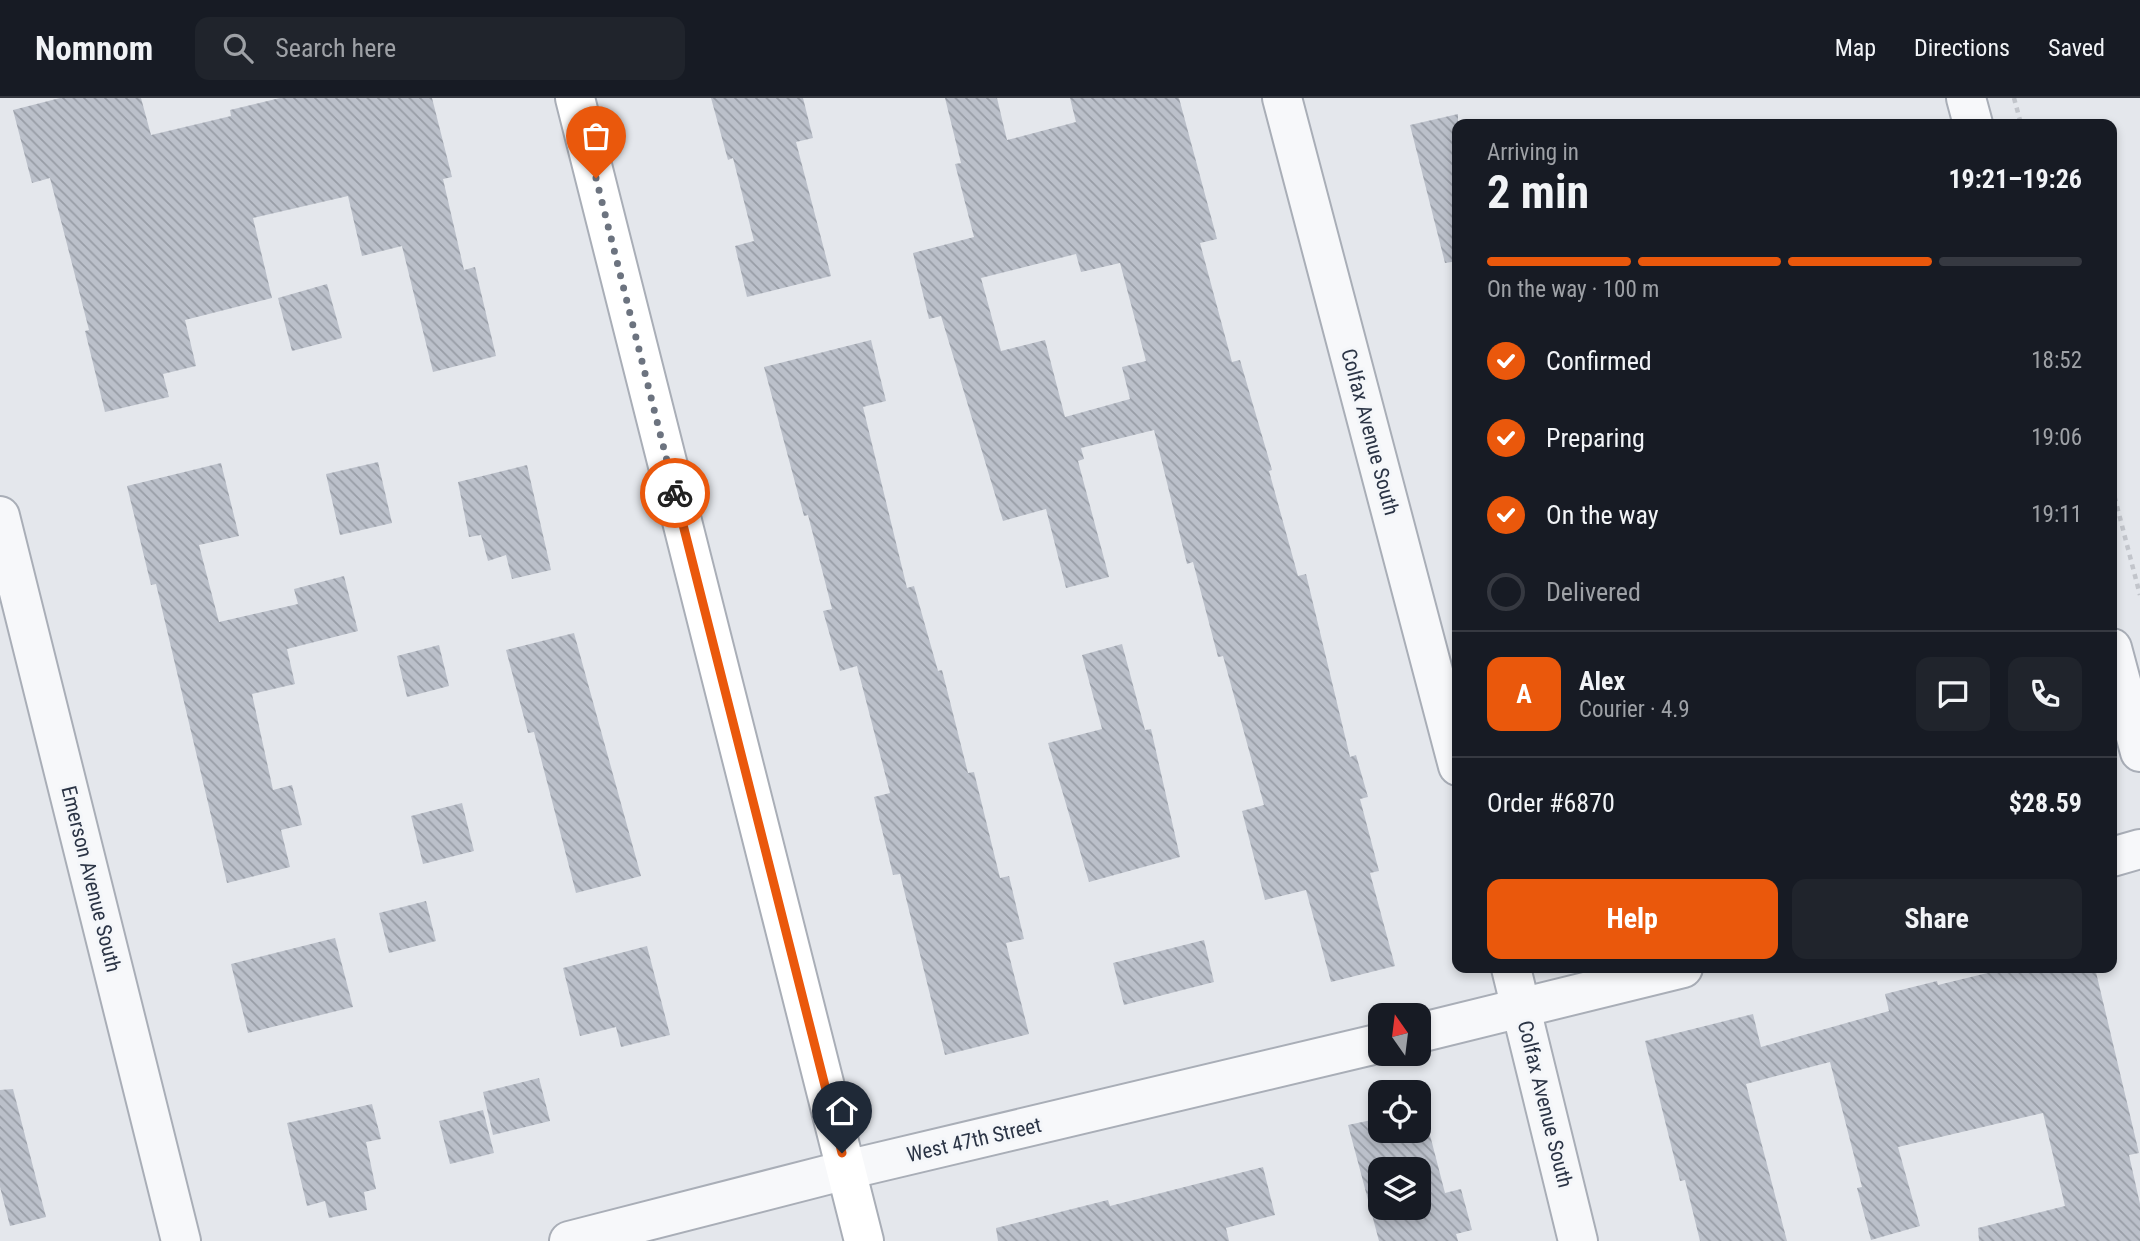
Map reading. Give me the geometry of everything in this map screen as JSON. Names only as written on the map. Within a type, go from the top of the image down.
[{"type":"street","points":[[575,98],[864,1241]]},
{"type":"street","name":"Colfax Avenue South","points":[[1282,98],[1452,743]]},
{"type":"street","points":[[1966,98],[1972,119]]},
{"type":"street","name":"Emerson Avenue South","points":[[0,516],[181,1241]]},
{"type":"street","points":[[2117,667],[2140,752]]},
{"type":"street","points":[[2117,855],[2140,849]]},
{"type":"street","name":"Colfax Avenue South","points":[[1512,973],[1578,1241]]},
{"type":"street","points":[[1432,1030],[1663,973]]},
{"type":"street","name":"West 47th Street","points":[[569,1241],[846,1170],[1368,1045]]},
{"type":"path","points":[[2014,98],[2020,119]]},
{"type":"path","points":[[2117,507],[2140,595]]},
{"type":"building","points":[[60,98],[141,98],[151,135],[231,116],[230,110],[280,98],[432,98],[452,177],[443,179],[464,270],[475,267],[496,356],[433,372],[402,246],[362,256],[348,196],[253,218],[272,298],[185,320],[196,366],[163,374],[169,397],[105,412],[85,331],[89,330],[50,178],[32,183],[13,110]]},
{"type":"building","points":[[711,98],[803,98],[813,138],[796,142],[831,276],[747,297],[735,246],[754,241],[733,158],[728,160]]},
{"type":"building","points":[[945,98],[997,98],[1007,140],[1076,122],[1070,98],[1179,98],[1217,239],[1200,243],[1232,362],[1240,360],[1272,470],[1269,471],[1298,576],[1306,574],[1350,757],[1356,755],[1368,797],[1360,799],[1379,871],[1370,873],[1395,966],[1331,982],[1306,890],[1265,900],[1242,811],[1264,805],[1223,656],[1218,657],[1193,562],[1187,564],[1154,430],[1081,448],[1084,459],[1078,461],[1109,577],[1066,588],[1046,509],[1003,521],[941,316],[929,319],[913,253],[974,237],[955,164],[961,163]],"holes":[[[1076,254],[1081,272],[1120,263],[1146,361],[1122,367],[1130,399],[1065,417],[1045,340],[1001,351],[981,278]]]},
{"type":"building","points":[[1458,114],[1458,119],[1452,119],[1452,262],[1445,263],[1410,125]]},
{"type":"building","points":[[327,284],[342,338],[292,351],[278,298]]},
{"type":"building","points":[[871,340],[886,401],[863,407],[907,588],[914,586],[938,671],[942,670],[968,773],[974,772],[1000,878],[1009,876],[1024,939],[1006,943],[1029,1034],[945,1055],[900,874],[893,875],[874,797],[890,793],[857,666],[840,671],[823,611],[832,609],[808,515],[804,516],[764,367]]},
{"type":"building","points":[[378,462],[392,523],[340,535],[326,474]]},
{"type":"building","points":[[221,463],[239,536],[199,545],[219,622],[298,604],[294,589],[344,576],[358,631],[287,649],[295,684],[252,694],[273,790],[292,785],[302,825],[281,830],[290,867],[227,883],[156,584],[151,585],[127,486]]},
{"type":"building","points":[[527,465],[551,570],[512,579],[506,555],[488,561],[481,535],[469,537],[458,482]]},
{"type":"building","points":[[574,633],[641,876],[576,893],[534,732],[528,733],[506,650]]},
{"type":"building","points":[[1122,644],[1145,730],[1151,729],[1180,857],[1089,882],[1048,743],[1102,729],[1082,655]]},
{"type":"building","points":[[439,645],[449,686],[407,697],[397,656]]},
{"type":"building","points":[[462,803],[474,851],[423,864],[411,816]]},
{"type":"building","points":[[426,901],[436,941],[389,953],[379,913]]},
{"type":"building","points":[[335,938],[353,1007],[248,1033],[231,964]]},
{"type":"building","points":[[1204,940],[1214,982],[1124,1005],[1113,963]]},
{"type":"building","points":[[647,946],[670,1035],[621,1047],[616,1027],[580,1036],[563,968]]},
{"type":"building","points":[[1987,973],[2096,973],[2139,1153],[2129,1155],[2140,1204],[2140,1241],[1979,1241],[1978,1228],[2065,1206],[2043,1113],[1898,1147],[1920,1226],[1871,1240],[1857,1188],[1862,1187],[1830,1062],[1746,1084],[1787,1241],[1700,1241],[1685,1180],[1680,1181],[1645,1041],[1753,1014],[1761,1047],[1889,1011],[1885,994],[1937,981],[1938,985]]},
{"type":"building","points":[[539,1078],[550,1121],[493,1135],[483,1092]]},
{"type":"building","points":[[13,1089],[46,1217],[10,1226],[0,1187],[0,1090]]},
{"type":"building","points":[[372,1104],[381,1139],[366,1142],[376,1189],[364,1192],[367,1210],[329,1218],[325,1201],[307,1206],[287,1123]]},
{"type":"building","points":[[483,1110],[494,1153],[450,1164],[439,1121]]},
{"type":"building","points":[[1368,1121],[1368,1143],[1431,1143],[1431,1139],[1445,1193],[1461,1189],[1472,1230],[1456,1234],[1458,1241],[1379,1241],[1373,1220],[1431,1220],[1431,1157],[1368,1157],[1368,1200],[1348,1125]]},
{"type":"building","points":[[1263,1167],[1275,1215],[1226,1228],[1229,1241],[998,1241],[996,1228],[1108,1200],[1110,1206]]},
{"type":"way so far","points":[[596,178],[675,493]]},
{"type":"route","points":[[675,493],[842,1153]]}]
